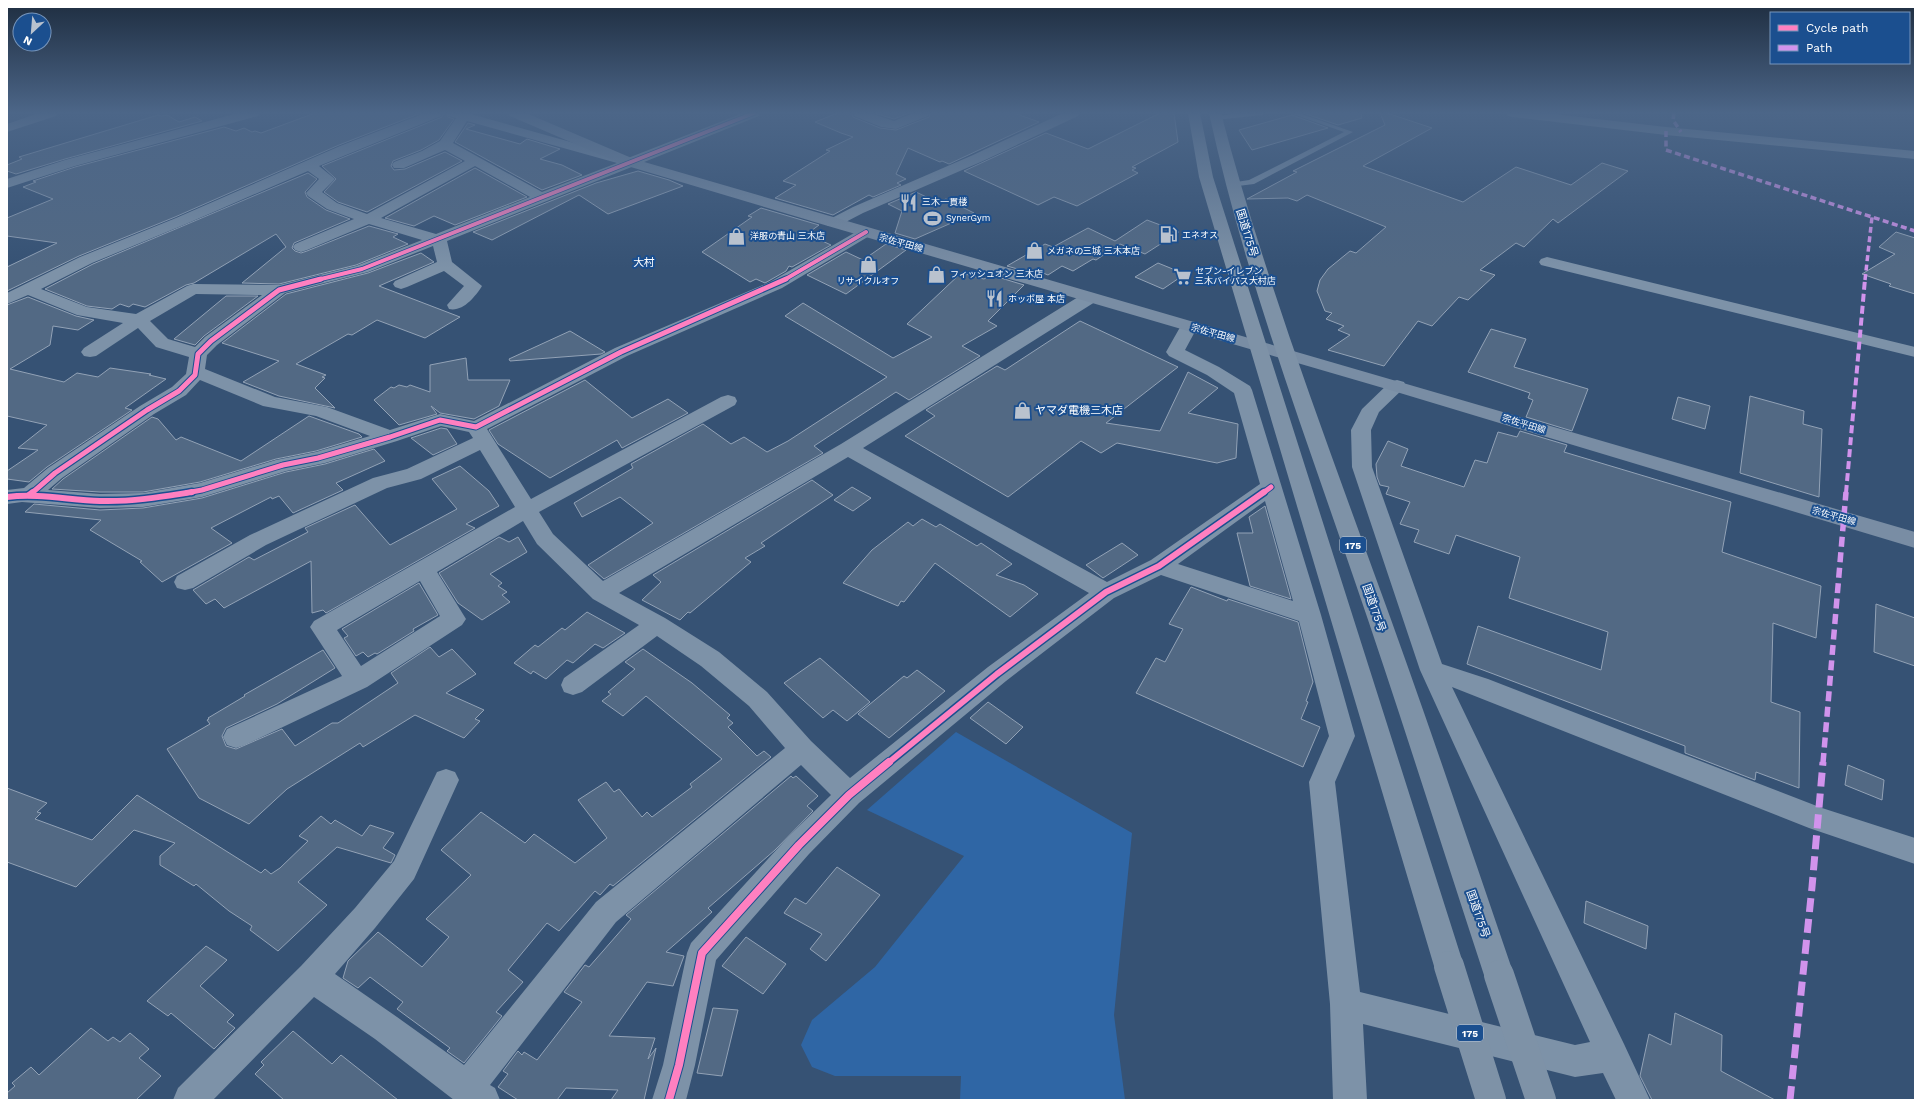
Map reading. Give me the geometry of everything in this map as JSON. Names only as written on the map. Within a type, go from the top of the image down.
[{"type":"highway","name":"国道175号","points":[[1204,165],[1206,177],[1491,1100]]},
{"type":"highway","name":"国道175号","points":[[1228,165],[1285,354],[1366,584],[1541,1100]]},
{"type":"highway","points":[[1521,1038],[1546,1100]]},
{"type":"main road","name":"宗佐平田線","points":[[638,165],[1089,298],[1397,386],[1915,540]]},
{"type":"street","points":[[7,184],[62,165]]},
{"type":"street","points":[[7,299],[86,260],[309,165],[328,179],[313,193],[332,206],[368,219],[439,240]]},
{"type":"street","points":[[301,247],[324,236],[368,219],[467,165]]},
{"type":"street","points":[[483,165],[542,198]]},
{"type":"street","points":[[90,352],[139,320],[193,289],[279,290],[362,269],[439,240],[623,165]]},
{"type":"street","points":[[833,223],[858,210],[963,165]]},
{"type":"street","points":[[185,582],[258,540],[380,483],[414,474],[480,433],[622,352],[776,285],[866,232]]},
{"type":"street","points":[[439,240],[445,264],[474,286],[456,304]]},
{"type":"street","points":[[1547,262],[1915,352]]},
{"type":"street","points":[[401,284],[445,264]]},
{"type":"street","points":[[27,290],[83,310],[139,320],[162,343],[198,354]]},
{"type":"street","points":[[29,495],[55,473],[147,410],[179,391],[195,375],[198,354],[211,340],[279,290]]},
{"type":"street","points":[[601,593],[848,448],[1089,298]]},
{"type":"street","points":[[1189,326],[1175,352],[1213,371],[1243,390],[1309,614],[1342,736],[1322,782],[1346,1004],[1350,1100]]},
{"type":"street","points":[[195,375],[205,374],[270,402],[320,411],[390,437]]},
{"type":"street","points":[[1397,386],[1371,409],[1361,430],[1362,467],[1432,670],[1633,1100]]},
{"type":"street","points":[[358,680],[322,627],[527,510],[728,401]]},
{"type":"street","points":[[7,498],[29,495],[100,501],[143,500],[202,490],[283,464],[318,458],[390,437],[440,420],[480,433],[545,539],[601,593],[657,624],[710,659],[758,699],[802,749],[850,795]]},
{"type":"street","points":[[848,448],[1106,592]]},
{"type":"street","points":[[669,1100],[679,1065],[702,953],[799,845],[850,795],[997,674],[1106,592],[1159,566],[1271,487]]},
{"type":"street","points":[[1159,566],[1309,614]]},
{"type":"street","points":[[236,737],[358,680],[454,619],[424,569]]},
{"type":"street","points":[[573,685],[657,624]]},
{"type":"street","points":[[1432,670],[1486,689],[1819,819],[1915,851]]},
{"type":"street","points":[[312,977],[386,1028],[474,1094],[606,912],[802,749]]},
{"type":"street","points":[[190,1100],[312,977],[365,918],[404,870],[446,780]]},
{"type":"street","points":[[1346,1004],[1576,1061],[1613,1055]]},
{"type":"lane","points":[[1233,185],[1251,182],[1285,165]]},
{"type":"shaded area","points":[[956,732],[1132,833],[1114,1015],[1125,1100],[960,1100],[961,1076],[835,1076],[812,1067],[801,1045],[812,1020],[875,967],[964,856],[867,810]]},
{"type":"building","points":[[7,165],[47,165],[16,174],[7,171]]},
{"type":"building","points":[[84,165],[294,165],[175,217],[79,256],[7,291],[7,267],[57,243],[7,236],[7,218],[53,199],[23,187],[36,182],[33,181]]},
{"type":"building","points":[[325,165],[392,165],[394,170],[405,169],[415,165],[455,165],[367,212],[338,202],[324,192],[336,179],[322,166]]},
{"type":"building","points":[[496,165],[561,165],[582,175],[542,190]]},
{"type":"building","points":[[809,165],[900,165],[896,174],[906,179],[897,183],[901,185],[873,197],[869,195],[833,215],[775,198],[796,185],[783,181]]},
{"type":"building","points":[[978,165],[1136,165],[1132,167],[1136,168],[1132,170],[1138,173],[1077,206],[1054,197],[1038,205],[964,171]]},
{"type":"building","points":[[1306,165],[1365,165],[1363,166],[1463,202],[1516,167],[1571,185],[1600,165],[1607,165],[1628,171],[1558,223],[1553,219],[1524,247],[1516,243],[1480,270],[1495,275],[1468,300],[1459,297],[1432,326],[1418,321],[1384,366],[1328,350],[1350,335],[1338,330],[1344,326],[1326,319],[1332,313],[1325,311],[1317,291],[1320,280],[1328,269],[1350,251],[1356,253],[1386,227],[1307,195],[1297,201],[1288,198],[1247,199],[1297,172],[1293,171]]},
{"type":"building","points":[[475,168],[527,197],[455,225],[434,216],[414,226],[385,218]]},
{"type":"building","points":[[638,171],[669,180],[683,186],[608,214],[579,195],[492,240],[473,232],[596,183]]},
{"type":"building","points":[[308,173],[317,179],[305,192],[307,197],[326,210],[350,219],[294,243],[292,248],[295,251],[301,253],[307,251],[369,226],[398,234],[393,237],[408,244],[356,265],[279,284],[242,283],[286,247],[276,234],[194,283],[186,285],[145,307],[133,304],[129,307],[120,304],[112,309],[87,306],[45,289],[93,264]]},
{"type":"building","name":"SynerGym","points":[[916,192],[937,202],[946,199],[974,213],[915,239],[895,233],[902,211],[888,204]]},
{"type":"building","points":[[761,208],[819,225],[807,234],[831,245],[792,267],[789,266],[786,271],[765,283],[756,279],[750,282],[702,252],[752,217],[748,216]]},
{"type":"building","points":[[1147,220],[1179,232],[1145,254],[1120,244],[1096,260],[1093,259],[1073,271],[1062,266],[1048,275],[1038,271],[1035,274],[1007,266],[1045,244],[1053,247],[1088,228],[1115,241]]},
{"type":"building","points":[[1896,232],[1915,238],[1915,294],[1889,286],[1891,284],[1862,274],[1895,254],[1879,247]]},
{"type":"building","points":[[886,244],[906,250],[846,294],[807,275],[846,252],[863,260]]},
{"type":"building","points":[[421,253],[434,262],[379,286],[460,317],[425,338],[377,320],[352,335],[348,334],[296,364],[326,375],[322,377],[325,378],[315,388],[335,408],[279,396],[243,382],[279,361],[222,343],[286,294],[368,273]]},
{"type":"building","points":[[1158,263],[1185,274],[1163,289],[1135,277]]},
{"type":"building","points":[[961,273],[984,279],[991,275],[1024,285],[988,321],[997,326],[962,346],[980,356],[909,400],[896,392],[814,446],[823,453],[604,579],[588,565],[653,523],[620,497],[582,517],[574,503],[633,468],[631,464],[703,424],[731,444],[744,437],[767,452],[788,441],[887,377],[785,316],[803,303],[893,358],[932,337],[907,324]]},
{"type":"building","points":[[226,296],[258,296],[204,336],[195,345],[174,339]]},
{"type":"building","points":[[28,297],[76,316],[94,320],[78,330],[53,326],[50,345],[10,369],[64,382],[77,373],[98,377],[110,368],[151,374],[149,375],[166,379],[125,408],[132,410],[47,467],[29,482],[7,479],[7,471],[38,450],[18,448],[47,425],[7,416],[7,305]]},
{"type":"building","points":[[1080,321],[1178,367],[1106,423],[1160,431],[1188,372],[1218,388],[1188,413],[1238,424],[1236,458],[1217,463],[1117,443],[1101,453],[1081,441],[1008,497],[905,436],[935,416],[926,410],[997,366],[1005,370]]},
{"type":"building","points":[[1491,329],[1526,339],[1514,367],[1588,389],[1572,431],[1526,417],[1533,400],[1528,398],[1530,393],[1468,372]]},
{"type":"building","points":[[570,331],[605,352],[601,354],[510,361],[509,359]]},
{"type":"building","points":[[466,358],[468,380],[510,380],[499,406],[474,419],[440,413],[431,406],[437,414],[399,425],[374,400],[391,387],[394,388],[399,385],[407,387],[410,385],[430,392],[430,365]]},
{"type":"building","points":[[585,380],[632,418],[668,399],[688,413],[622,448],[617,440],[550,478],[498,444],[489,430]]},
{"type":"building","points":[[1750,396],[1804,411],[1803,424],[1822,429],[1819,497],[1740,473]]},
{"type":"building","points":[[1678,397],[1710,406],[1705,429],[1672,419]]},
{"type":"building","points":[[309,416],[359,434],[362,437],[316,451],[276,459],[200,482],[143,492],[100,492],[52,489],[63,479],[152,417],[158,419],[176,440],[181,437],[241,461]]},
{"type":"building","points":[[441,428],[447,429],[457,444],[433,455],[411,438]]},
{"type":"building","points":[[1520,431],[1567,445],[1564,452],[1731,502],[1722,552],[1821,586],[1816,638],[1773,623],[1771,702],[1800,712],[1799,788],[1756,772],[1755,780],[1685,753],[1685,746],[1467,664],[1478,626],[1601,670],[1608,632],[1509,598],[1520,557],[1456,535],[1449,554],[1414,542],[1419,530],[1400,524],[1410,502],[1386,494],[1389,487],[1380,485],[1377,477],[1376,464],[1388,441],[1408,449],[1401,466],[1464,487],[1475,460],[1487,463],[1498,432],[1517,437]]},
{"type":"building","points":[[374,449],[385,461],[336,483],[343,490],[293,513],[279,496],[272,499],[271,497],[211,528],[232,543],[162,582],[140,562],[142,561],[90,530],[101,520],[25,512],[34,504],[100,510],[143,508],[202,498],[286,472],[325,464]]},
{"type":"building","points":[[460,466],[489,491],[499,506],[466,524],[475,528],[326,613],[323,610],[312,613],[311,561],[224,608],[215,599],[206,604],[193,590],[249,557],[254,560],[308,532],[305,528],[355,505],[390,545],[457,509],[432,479]]},
{"type":"building","points":[[812,480],[833,495],[761,543],[765,546],[745,558],[751,562],[690,613],[688,612],[680,620],[642,600],[661,582],[653,575]]},
{"type":"building","points":[[852,487],[871,498],[853,511],[834,500]]},
{"type":"building","points":[[1265,506],[1291,599],[1250,586],[1237,533],[1253,533],[1249,517]]},
{"type":"building","points":[[922,519],[936,527],[940,524],[977,546],[981,543],[1012,564],[996,575],[1024,585],[1038,594],[1010,617],[935,563],[904,602],[901,601],[898,606],[843,583],[872,550],[908,522],[913,526]]},
{"type":"building","points":[[499,537],[509,542],[518,537],[527,552],[490,574],[502,583],[498,586],[507,592],[502,595],[510,602],[482,620],[458,603],[439,573]]},
{"type":"building","points":[[1122,543],[1138,555],[1103,578],[1086,565]]},
{"type":"building","points":[[419,583],[438,615],[413,629],[414,631],[377,654],[375,653],[368,657],[363,652],[356,656],[344,638],[348,636],[342,629]]},
{"type":"building","points":[[1191,587],[1227,601],[1228,599],[1298,622],[1313,682],[1306,701],[1308,702],[1301,719],[1320,727],[1303,767],[1136,693],[1156,658],[1165,662],[1183,629],[1169,624]]},
{"type":"building","points":[[1876,604],[1915,618],[1915,666],[1874,652]]},
{"type":"building","points":[[587,612],[625,633],[603,648],[595,644],[573,663],[567,660],[546,679],[533,671],[531,674],[514,663],[535,645],[538,647],[562,628],[565,630]]},
{"type":"building","points":[[430,647],[439,657],[452,649],[476,674],[446,693],[484,710],[475,719],[480,721],[464,738],[415,715],[363,747],[360,743],[287,789],[249,824],[199,798],[167,749],[210,724],[207,720],[209,719],[208,718],[245,696],[244,695],[323,650],[335,668],[277,704],[226,728],[222,736],[226,746],[236,749],[282,729],[295,746],[332,723],[338,723],[398,683],[391,673]]},
{"type":"building","points":[[643,649],[692,683],[730,715],[727,718],[733,723],[728,727],[757,756],[764,751],[771,757],[613,886],[610,884],[600,895],[595,891],[559,931],[547,923],[508,970],[523,982],[496,1012],[502,1016],[464,1063],[447,1051],[450,1048],[397,1009],[403,1002],[370,977],[358,988],[343,978],[348,961],[378,932],[422,967],[449,937],[426,919],[471,875],[441,850],[481,812],[525,843],[534,834],[575,863],[607,838],[578,800],[606,782],[614,792],[619,789],[642,817],[647,812],[652,817],[692,787],[690,784],[722,759],[646,696],[623,716],[602,701],[611,694],[608,692],[635,669],[625,662]]},
{"type":"building","points":[[820,658],[870,702],[847,721],[833,710],[823,718],[784,683]]},
{"type":"building","points":[[917,670],[945,691],[889,738],[858,714],[904,676],[907,678]]},
{"type":"building","points":[[988,702],[1023,727],[1006,744],[970,718]]},
{"type":"building","points":[[1848,765],[1884,780],[1882,800],[1845,785]]},
{"type":"building","points":[[791,776],[793,778],[796,776],[818,796],[807,806],[813,811],[775,850],[708,908],[712,912],[666,952],[684,956],[673,986],[647,982],[609,1036],[655,1038],[648,1059],[656,1048],[644,1100],[611,1100],[618,1090],[566,1088],[557,1100],[518,1100],[498,1087],[508,1074],[503,1071],[518,1051],[522,1055],[524,1052],[537,1060],[582,1002],[564,992],[585,965],[589,967],[631,919],[626,915]]},
{"type":"building","points":[[7,788],[47,803],[37,812],[41,813],[35,819],[92,840],[137,795],[261,873],[265,869],[271,874],[280,868],[308,841],[299,836],[321,816],[331,824],[335,820],[362,836],[370,825],[394,833],[383,848],[395,855],[391,863],[337,847],[298,882],[327,905],[278,951],[250,930],[252,926],[229,911],[196,884],[194,886],[160,865],[160,856],[175,843],[134,830],[76,887],[7,862]]},
{"type":"building","points":[[837,867],[880,895],[826,961],[810,949],[822,934],[784,913],[795,898],[806,904]]},
{"type":"building","points":[[1586,901],[1648,926],[1646,949],[1584,923]]},
{"type":"building","points":[[746,937],[786,964],[763,994],[722,966]]},
{"type":"building","points":[[206,946],[227,960],[200,986],[234,1015],[227,1022],[235,1028],[214,1049],[171,1013],[168,1016],[147,1001]]},
{"type":"building","points":[[713,1008],[738,1010],[722,1076],[697,1073]]},
{"type":"building","points":[[1675,1013],[1722,1035],[1721,1071],[1775,1100],[1652,1100],[1640,1076],[1649,1034],[1671,1045]]},
{"type":"building","points":[[91,1028],[108,1041],[113,1037],[120,1042],[130,1033],[149,1049],[139,1058],[161,1076],[136,1100],[7,1100],[7,1093],[15,1086],[12,1083],[31,1067],[39,1075]]},
{"type":"building","points":[[293,1031],[332,1064],[341,1055],[398,1100],[284,1100],[255,1074],[264,1065],[261,1062]]},
{"type":"marked path","points":[[1711,165],[1915,231]]},
{"type":"marked path","points":[[1790,1100],[1816,852],[1850,441],[1872,217]]},
{"type":"cycle path","points":[[29,495],[55,473],[147,410],[179,391],[195,375],[198,354],[211,341],[279,290],[362,269],[624,165]]},
{"type":"cycle path","points":[[7,497],[22,495],[100,501],[143,500],[202,490],[283,465],[318,458],[390,437],[440,420],[476,427],[621,352],[776,285],[866,232]]},
{"type":"cycle path","points":[[669,1100],[679,1065],[702,953],[799,845],[849,795],[997,674],[1106,592],[1159,566],[1271,487]]},
{"type":"place","name":"三木一貫楼","points":[[909,202]]},
{"type":"place","name":"SynerGym","points":[[933,218]]},
{"type":"place","name":"エネオス","points":[[1169,235]]},
{"type":"place","name":"洋服の青山 三木店","points":[[737,236]]},
{"type":"place","name":"メガネの三城 三木本店","points":[[1034,251]]},
{"type":"place","name":"リサイクルオフ","points":[[868,264]]},
{"type":"place","name":"フィッシュオン 三木店","points":[[937,274]]},
{"type":"place","name":"セブン-イレブン 三木バイパス大村店","points":[[1182,276]]},
{"type":"place","name":"ホッポ屋 本店","points":[[995,299]]},
{"type":"place","name":"ヤマダ電機三木店","points":[[1022,410]]},
{"type":"district","name":"大村","points":[[644,262]]}]
